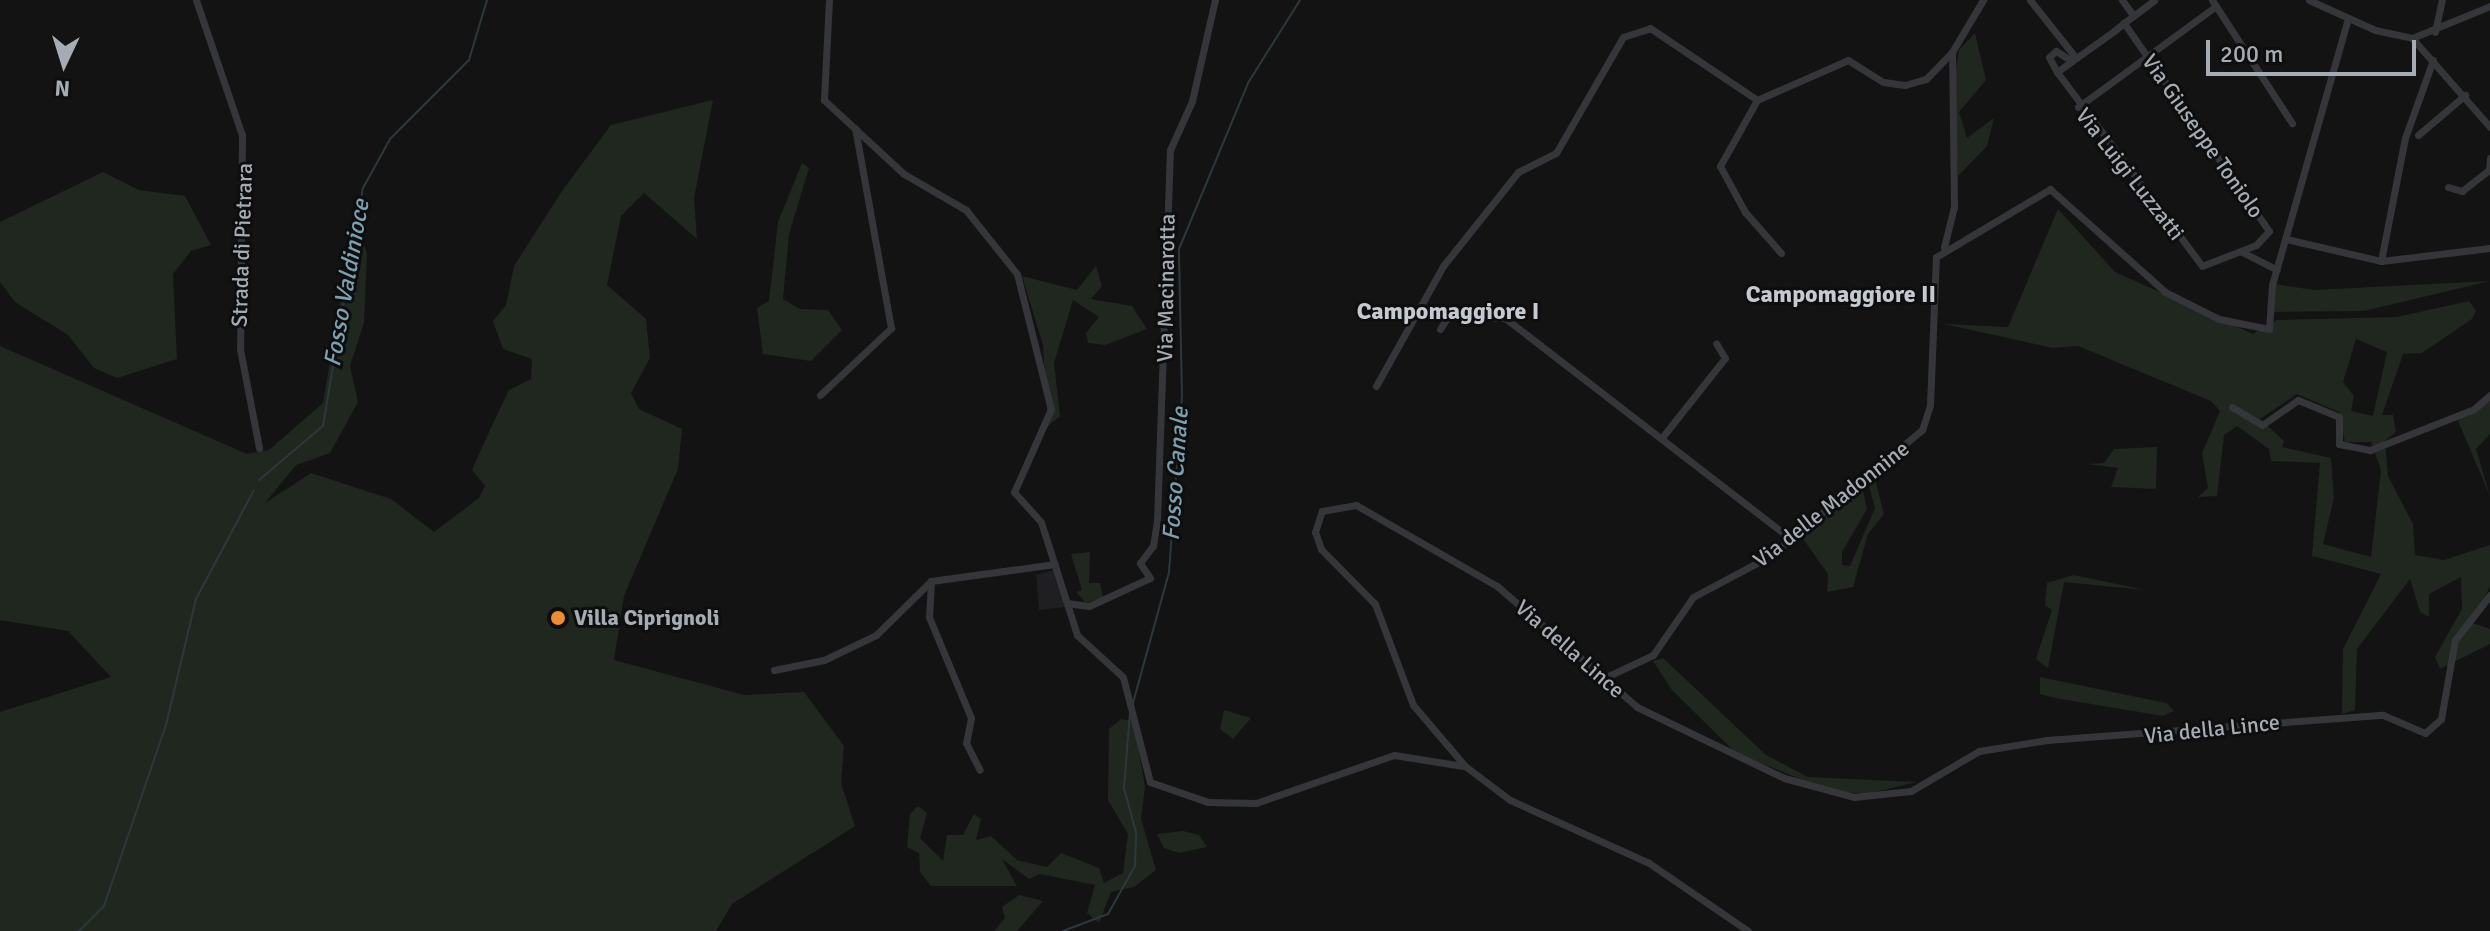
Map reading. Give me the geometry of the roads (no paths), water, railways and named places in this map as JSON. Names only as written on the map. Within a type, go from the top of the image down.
[{"type":"street","name":"Strada di Pietrara","points":[[196,0],[242,135],[240,349],[259,448]]},
{"type":"street","points":[[829,0],[824,100],[904,174],[966,210],[1017,274],[1051,409],[1014,492],[1041,522],[1077,635],[1123,677],[1137,719],[1137,750],[1150,782],[1208,802],[1256,803],[1394,755],[1465,766]]},
{"type":"street","name":"Via Macinarotta","points":[[1067,603],[1089,606],[1150,578],[1140,563],[1153,546],[1157,521],[1170,150],[1192,101],[1215,0]]},
{"type":"street","points":[[1781,253],[1745,212],[1720,166],[1757,100],[1848,60],[1883,82],[1905,85],[1926,79],[1952,52],[1983,0]]},
{"type":"street","points":[[2030,0],[2074,60]]},
{"type":"street","points":[[2122,0],[2133,15]]},
{"type":"street","points":[[2074,60],[2051,54],[2057,72],[2074,60],[2124,23],[2154,0]]},
{"type":"street","points":[[2309,0],[2348,19],[2412,38],[2431,34],[2490,6]]},
{"type":"street","points":[[2424,52],[2442,0]]},
{"type":"street","points":[[2078,107],[2214,3],[2238,50],[2292,123]]},
{"type":"street","points":[[1944,249],[2050,189],[2146,280],[2219,319],[2269,329],[2277,270],[2348,19]]},
{"type":"street","name":"Via Giuseppe Toniolo","points":[[2124,23],[2269,231],[2242,252],[2212,268]]},
{"type":"street","points":[[1376,386],[1443,266],[1518,172],[1556,153],[1631,31],[1650,28],[1757,100]]},
{"type":"street","points":[[2412,38],[2490,127]]},
{"type":"street","name":"Via delle Madonnine","points":[[1602,679],[1653,655],[1693,597],[1790,538],[1922,430],[1930,405],[1933,271],[1944,249],[1954,207],[1952,52]]},
{"type":"street","points":[[2381,261],[2405,138],[2433,60]]},
{"type":"street","name":"Via Luigi Luzzatti","points":[[2057,72],[2078,107],[2202,266],[2212,268]]},
{"type":"street","points":[[2418,135],[2424,122],[2465,95]]},
{"type":"street","points":[[820,395],[891,328],[855,128]]},
{"type":"street","points":[[2448,187],[2462,191],[2490,169],[2490,158]]},
{"type":"street","points":[[2286,239],[2381,261],[2490,248]]},
{"type":"street","points":[[2242,252],[2277,270]]},
{"type":"street","points":[[1440,329],[1448,316],[1505,318],[1664,435],[1790,538]]},
{"type":"street","points":[[1664,435],[1725,358],[1716,343]]},
{"type":"street","points":[[2232,407],[2262,425],[2298,400],[2339,417],[2339,444],[2370,450],[2474,409],[2490,395]]},
{"type":"street","name":"Via della Lince","points":[[1748,931],[1649,863],[1510,800],[1465,766],[1413,705],[1375,604],[1321,549],[1315,532],[1322,511],[1356,505],[1497,586],[1637,707],[1784,778],[1827,793],[1881,796],[1911,791],[1979,751],[2047,740],[2383,715],[2432,731],[2441,719],[2455,640],[2490,595]]},
{"type":"street","points":[[774,670],[824,660],[876,635],[931,581],[1055,564]]},
{"type":"street","points":[[931,581],[929,617],[971,718],[966,743],[980,770]]},
{"type":"waterway","name":"Fosso Valdinioce","points":[[259,480],[323,426],[363,188],[390,139],[469,60],[487,0]]},
{"type":"waterway","name":"Fosso Canale","points":[[1133,703],[1169,572],[1182,397],[1179,249],[1248,83],[1300,0]]},
{"type":"waterway","name":"Fosso Valdinioce","points":[[79,931],[104,906],[166,725],[196,599],[254,490]]},
{"type":"waterway","name":"Fosso Canale","points":[[1063,931],[1108,914],[1135,866],[1136,832],[1124,788],[1130,712]]},
{"type":"place","name":"Villa Ciprignoli","points":[[558,618]]},
{"type":"district","name":"Campomaggiore II","points":[[1841,295]]},
{"type":"district","name":"Campomaggiore I","points":[[1448,312]]}]
